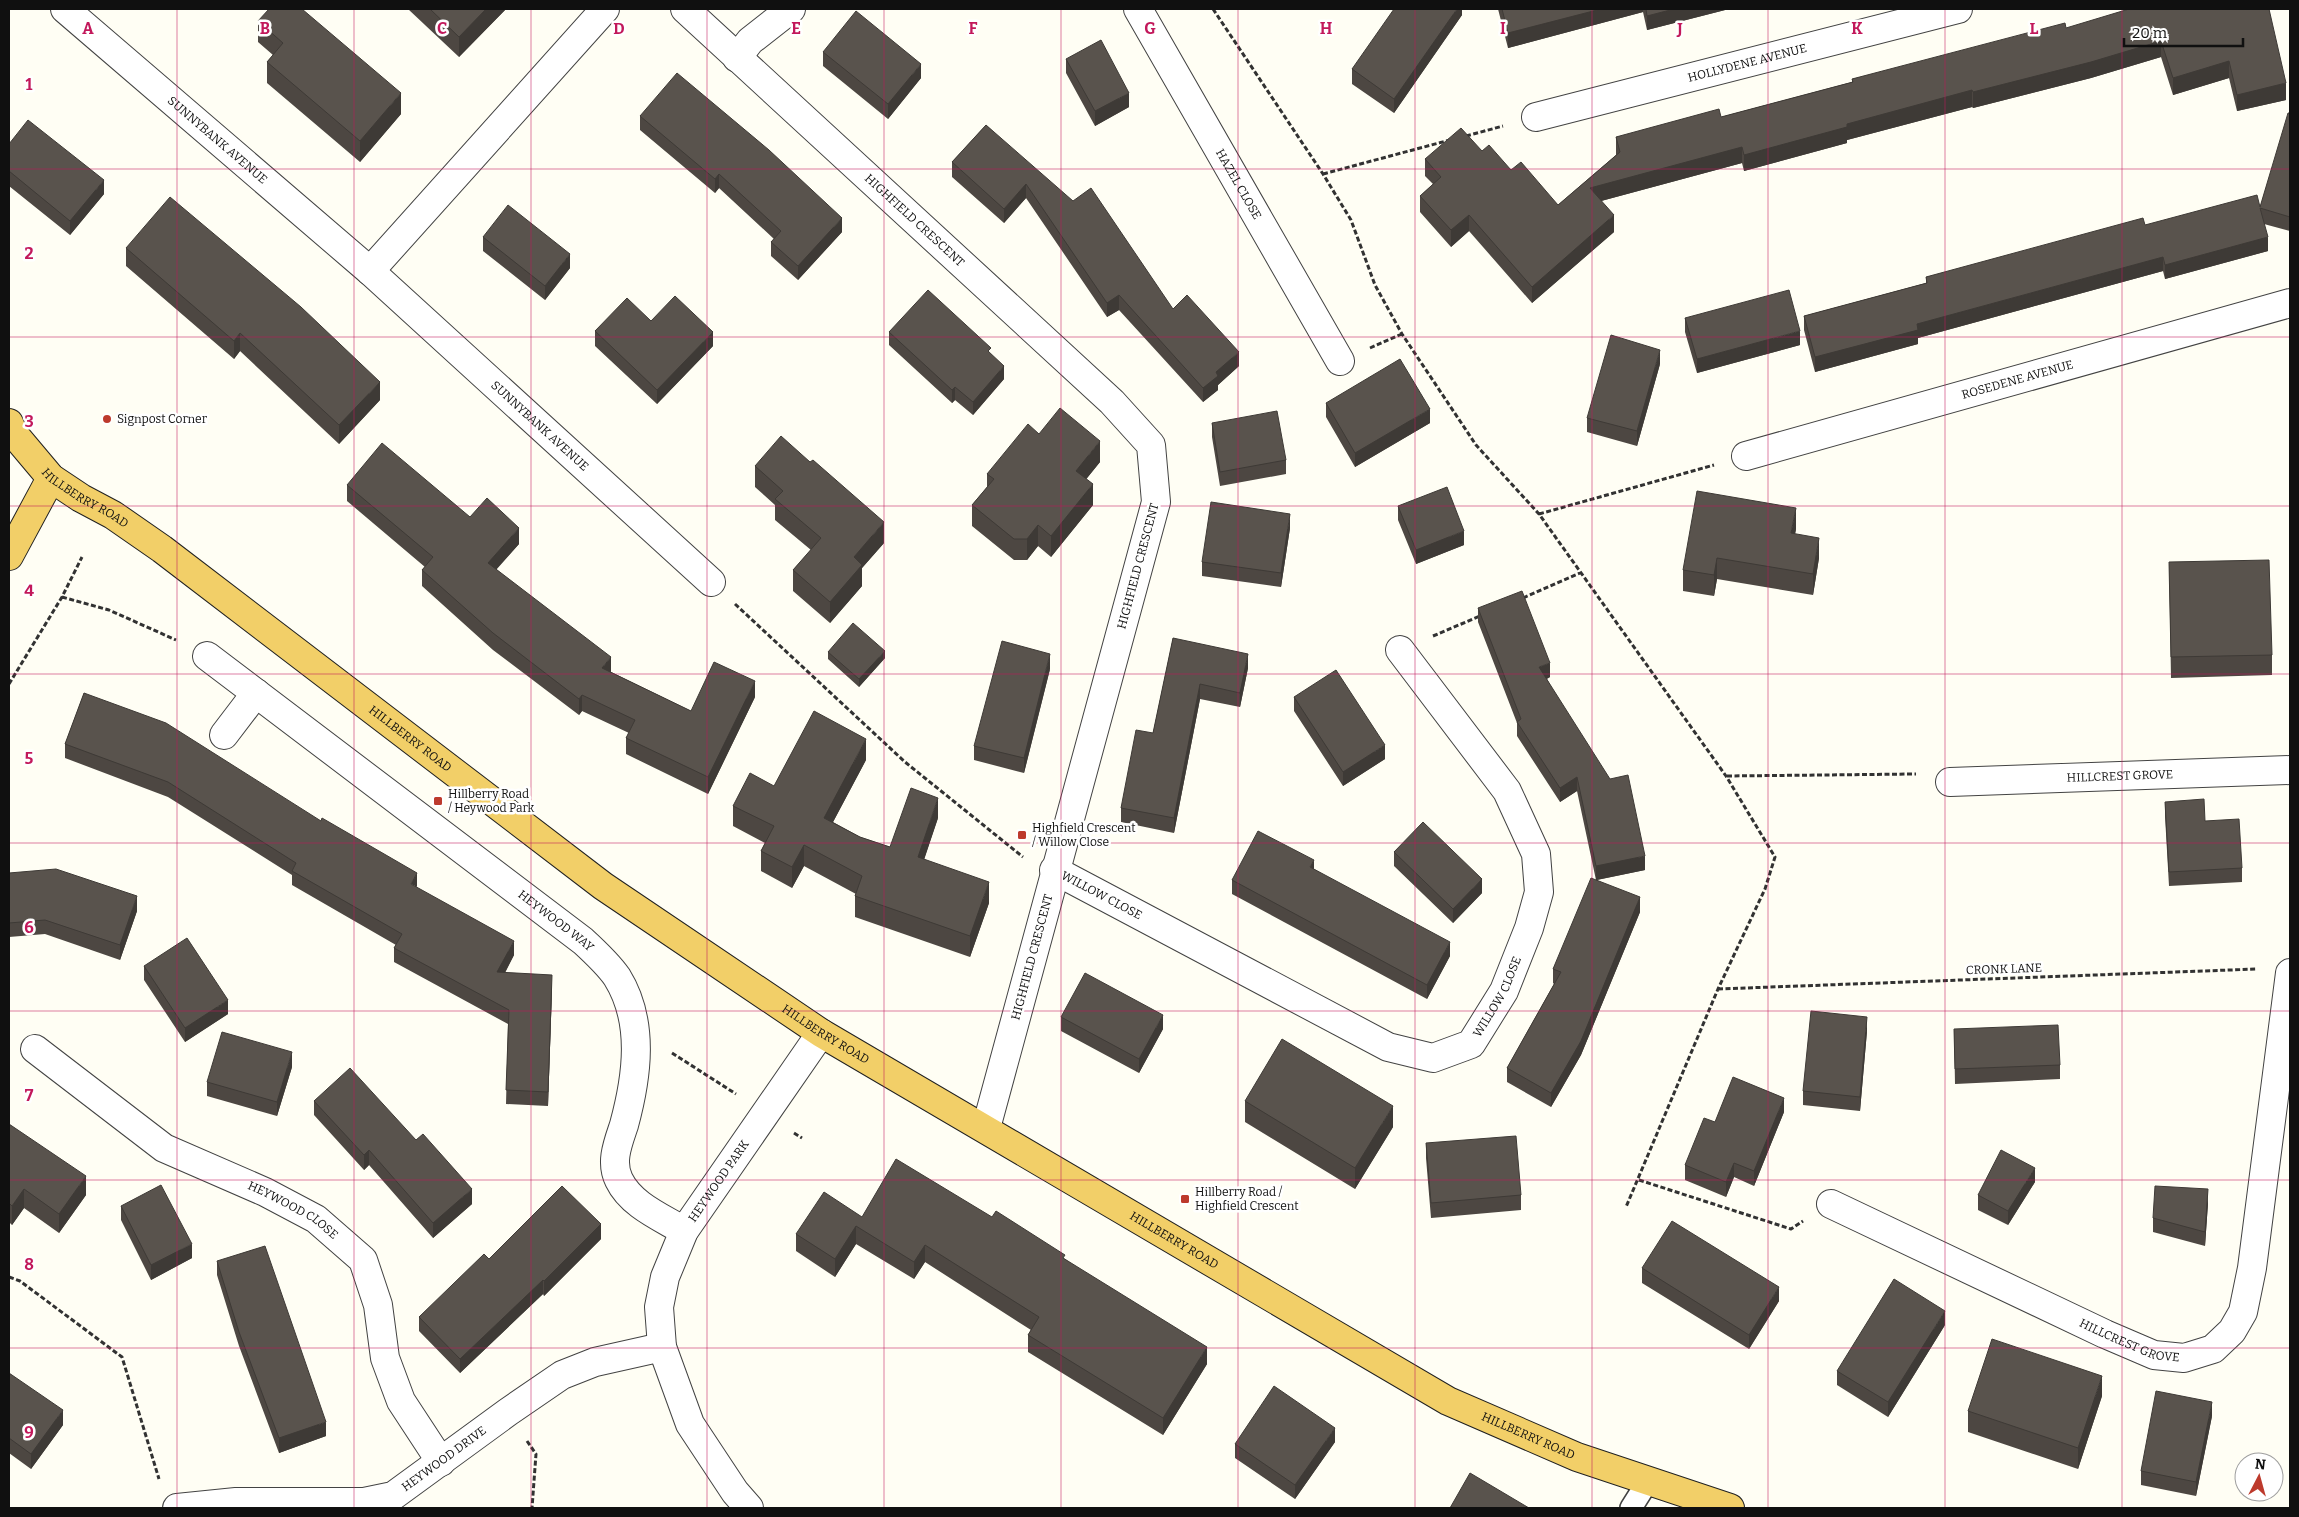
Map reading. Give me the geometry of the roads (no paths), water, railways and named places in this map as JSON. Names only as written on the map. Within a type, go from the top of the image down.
[{"type":"highway","name":"HILLBERRY ROAD","points":[[9,423],[14,434],[51,478],[81,498],[113,515],[162,548],[603,886],[821,1033],[986,1128],[1448,1401],[1576,1458],[1730,1508]]},
{"type":"highway","points":[[9,556],[51,478]]},
{"type":"street","name":"SUNNYBANK AVENUE","points":[[65,9],[370,271],[710,582]]},
{"type":"street","points":[[370,271],[605,9]]},
{"type":"street","name":"HIGHFIELD CRESCENT","points":[[684,9],[1112,402],[1151,445],[1156,502],[986,1128]]},
{"type":"street","points":[[737,58],[750,41],[791,9]]},
{"type":"street","name":"HAZEL CLOSE","points":[[1138,9],[1340,361]]},
{"type":"street","name":"HOLLYDENE AVENUE","points":[[1536,117],[1958,9]]},
{"type":"street","name":"ROSEDENE AVENUE","points":[[1746,456],[2290,303]]},
{"type":"street","name":"WILLOW CLOSE","points":[[1054,874],[1388,1047],[1433,1058],[1471,1044],[1504,991],[1530,928],[1539,892],[1536,854],[1507,791],[1400,650]]},
{"type":"street","name":"HEYWOOD WAY","points":[[207,656],[583,941],[616,977],[626,997],[635,1031],[637,1059],[634,1084],[614,1156],[618,1179],[633,1200],[684,1231]]},
{"type":"street","points":[[224,736],[256,693]]},
{"type":"street","name":"HILLCREST GROVE","points":[[1950,782],[2290,770]]},
{"type":"street","name":"HILLCREST GROVE","points":[[1831,1204],[2105,1334],[2154,1355],[2184,1358],[2213,1349],[2232,1331],[2243,1312],[2252,1268],[2277,971]]},
{"type":"street","name":"HEYWOOD PARK","points":[[749,1508],[735,1492],[690,1424],[662,1347],[659,1307],[665,1277],[684,1231],[821,1033]]},
{"type":"street","name":"HEYWOOD CLOSE","points":[[35,1049],[164,1148],[265,1192],[316,1219],[363,1260],[378,1305],[385,1358],[401,1401],[441,1462]]},
{"type":"street","name":"HEYWOOD DRIVE","points":[[177,1508],[236,1502],[364,1502],[393,1496],[508,1412],[562,1376],[595,1362],[662,1347]]},
{"type":"lane","points":[[1631,1508],[1648,1481]]},
{"type":"place","name":"Signpost Corner","points":[[107,419]]},
{"type":"place","name":"Hillberry Road / Heywood Park","points":[[438,801]]},
{"type":"place","name":"Highfield Crescent / Willow Close","points":[[1022,835]]},
{"type":"place","name":"Hillberry Road / Highfield Crescent","points":[[1185,1199]]}]
